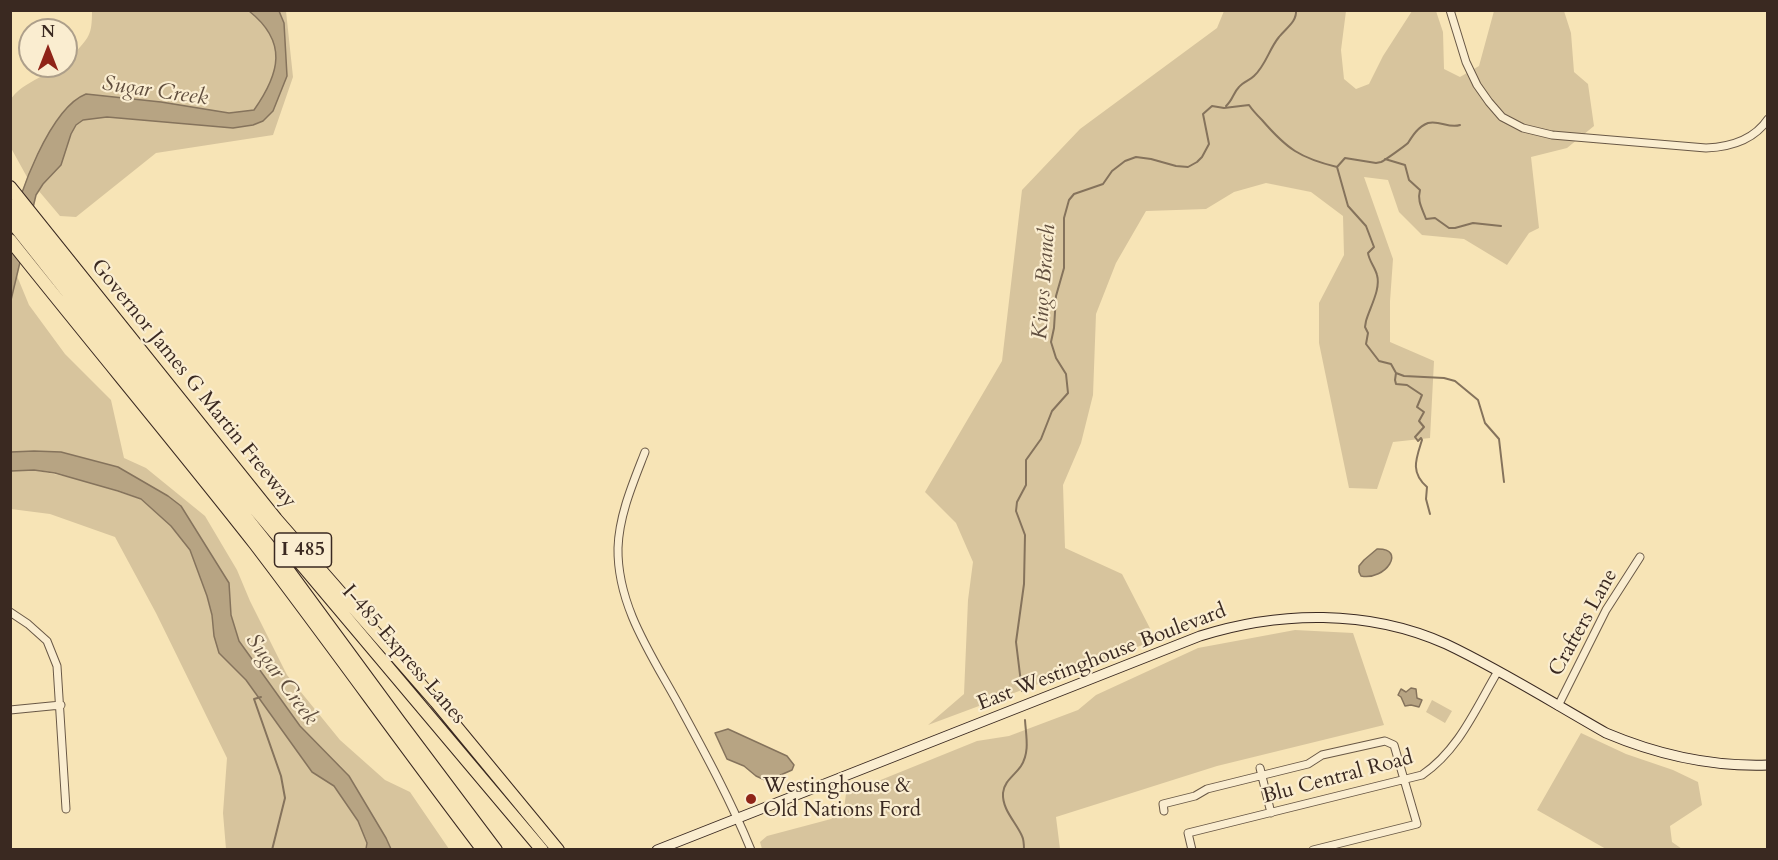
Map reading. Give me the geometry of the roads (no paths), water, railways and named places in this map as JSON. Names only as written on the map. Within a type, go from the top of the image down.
[{"type":"highway","name":"Governor James G Martin Freeway","points":[[10,187],[49,253],[480,754],[558,849]]},
{"type":"highway","name":"I-485 Express Lanes","points":[[10,205],[239,491],[542,849]]},
{"type":"highway","name":"I-485 Express Lanes","points":[[10,220],[49,253],[496,849]]},
{"type":"highway","name":"I 485","points":[[10,240],[261,554],[483,849]]},
{"type":"highway","points":[[384,642],[458,748]]},
{"type":"main road","name":"East Westinghouse Boulevard","points":[[657,849],[1200,636],[1247,623],[1286,618],[1341,618],[1378,624],[1429,638],[1498,671],[1606,734],[1650,750],[1705,762],[1767,765]]},
{"type":"street","points":[[1450,10],[1466,62],[1477,85],[1502,117],[1523,128],[1552,135],[1706,148],[1728,147],[1751,135],[1767,119]]},
{"type":"street","points":[[645,452],[628,498],[620,530],[619,561],[622,586],[631,615],[701,745],[752,849]]},
{"type":"street","name":"Crafters Lane","points":[[1558,706],[1606,610],[1640,557]]},
{"type":"street","points":[[10,612],[41,634],[51,648],[59,676],[66,809]]},
{"type":"street","name":"Blu Central Road","points":[[1192,849],[1188,833],[1422,775],[1448,754],[1498,671]]},
{"type":"street","points":[[10,710],[61,705]]},
{"type":"street","points":[[1164,811],[1163,804],[1195,796],[1208,789],[1261,771],[1308,764],[1322,755],[1385,741],[1391,743],[1395,748],[1417,824],[1313,849]]},
{"type":"street","points":[[1261,771],[1271,813]]},
{"type":"waterway","name":"Kings Branch","points":[[1226,106],[1239,87],[1262,67],[1276,42],[1293,21],[1296,10]]},
{"type":"waterway","name":"Kings Branch","points":[[1022,691],[1016,642],[1024,584],[1025,535],[1016,511],[1017,502],[1026,485],[1026,460],[1041,439],[1052,411],[1068,393],[1066,374],[1056,358],[1051,342],[1056,296],[1064,268],[1064,218],[1069,200],[1074,194],[1103,184],[1112,171],[1125,161],[1136,157],[1188,167],[1197,162],[1209,144],[1203,114],[1212,106],[1224,108],[1249,105],[1279,138],[1295,151],[1313,160],[1337,167]]},
{"type":"waterway","points":[[1430,514],[1426,499],[1427,487],[1416,471],[1422,440],[1421,438],[1418,441],[1415,437],[1424,427],[1419,421],[1424,412],[1417,407],[1422,395],[1407,385],[1396,384],[1396,373],[1391,364],[1379,361],[1366,344],[1368,333],[1365,327],[1366,321],[1378,286],[1377,275],[1368,253],[1374,247],[1366,226],[1348,206],[1337,167],[1345,158],[1381,162],[1406,144],[1419,129],[1428,123],[1460,125]]},
{"type":"waterway","points":[[1385,159],[1405,165],[1409,180],[1420,190],[1420,201],[1426,219],[1435,218],[1449,228],[1473,223],[1501,226]]},
{"type":"waterway","points":[[1396,373],[1404,376],[1444,378],[1455,381],[1478,400],[1485,423],[1499,439],[1504,482]]},
{"type":"waterway","points":[[261,697],[254,699],[281,776],[285,798],[272,850]]},
{"type":"waterway","name":"Kings Branch","points":[[1024,850],[1023,838],[1007,810],[1003,793],[1005,785],[1021,766],[1026,755],[1025,720]]},
{"type":"place","name":"Westinghouse & Old Nations Ford","points":[[751,799]]},
{"type":"water label","name":"Sugar Creek","points":[[155,92]]},
{"type":"water label","name":"Sugar Creek","points":[[281,680]]}]
